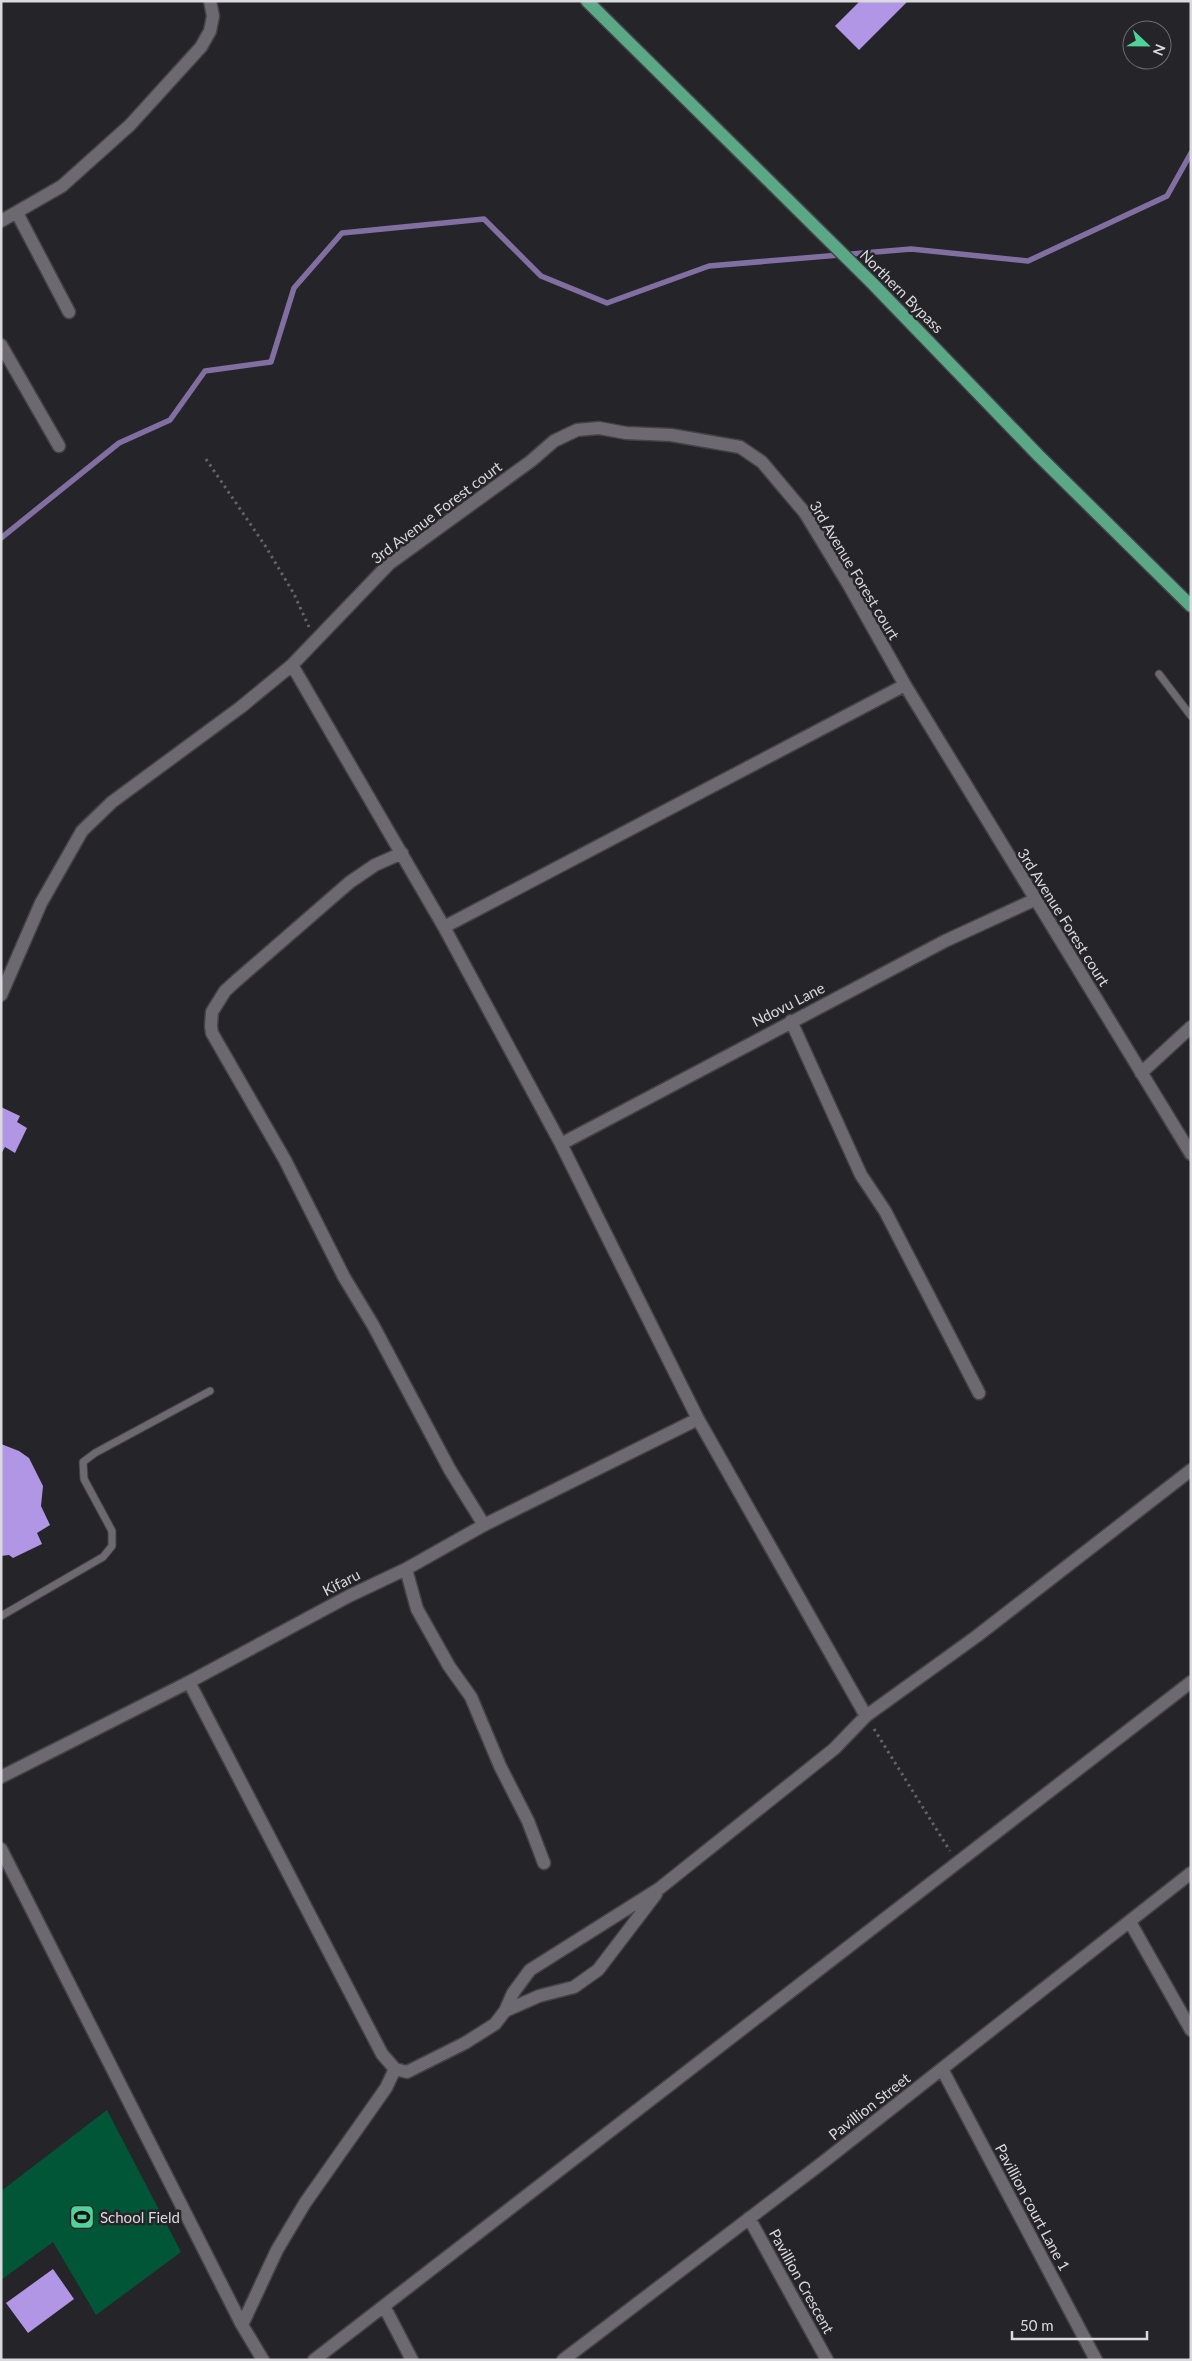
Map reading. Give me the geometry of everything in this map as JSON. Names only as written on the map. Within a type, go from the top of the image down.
[{"type":"main road","name":"Northern Bypass","points":[[587,1],[873,284],[1038,455],[1191,606]]},
{"type":"street","points":[[1,221],[62,186],[130,125],[201,47],[210,31],[213,16],[210,1]]},
{"type":"street","points":[[17,213],[69,312]]},
{"type":"street","points":[[1,345],[59,446]]},
{"type":"street","name":"3rd Avenue Forest court","points":[[1,995],[41,903],[82,831],[112,802],[241,707],[292,665],[389,564],[531,461],[554,442],[577,430],[599,428],[626,433],[671,435],[740,447],[762,462],[805,513],[850,587],[905,685],[1034,900],[1191,1154]]},
{"type":"street","points":[[292,665],[444,926],[561,1144],[698,1419],[866,1716]]},
{"type":"street","points":[[444,926],[905,685]]},
{"type":"street","points":[[402,853],[375,865],[350,882],[236,981],[225,991],[212,1012],[210,1026],[223,1053],[285,1160],[344,1277],[373,1325],[450,1470],[484,1525]]},
{"type":"street","name":"Ndovu Lane","points":[[561,1144],[945,941],[1034,900]]},
{"type":"street","points":[[791,1021],[861,1175],[885,1211],[979,1393]]},
{"type":"street","points":[[1141,1073],[1191,1028]]},
{"type":"street","name":"Kifaru","points":[[1,1778],[189,1682],[484,1525],[698,1419]]},
{"type":"street","points":[[189,1682],[382,2054],[395,2069],[407,2072],[465,2043],[494,2024],[530,1970],[660,1888],[834,1749],[866,1716],[977,1636],[1191,1470]]},
{"type":"street","points":[[406,1568],[417,1610],[449,1666],[471,1697],[500,1766],[528,1821],[544,1863]]},
{"type":"street","points":[[314,2360],[1191,1682]]},
{"type":"street","points":[[1,1848],[242,2325],[264,2360]]},
{"type":"street","name":"Pavillion Street","points":[[562,2360],[942,2070],[1191,1873]]},
{"type":"street","points":[[505,2010],[539,1996],[574,1987],[598,1970],[660,1888]]},
{"type":"street","points":[[1130,1922],[1191,2030]]},
{"type":"street","points":[[242,2325],[277,2250],[305,2203],[386,2088],[395,2069]]},
{"type":"street","name":"Pavillion court Lane 1","points":[[942,2070],[1096,2360]]},
{"type":"street","name":"Pavillion Crescent","points":[[749,2218],[827,2360]]},
{"type":"street","points":[[384,2306],[412,2360]]},
{"type":"lane","points":[[1159,674],[1191,716]]},
{"type":"lane","points":[[1,1616],[103,1557],[112,1546],[112,1531],[84,1479],[84,1462],[95,1453],[210,1391]]},
{"type":"path","points":[[206,459],[266,547],[294,594],[306,617],[314,644]]},
{"type":"path","points":[[866,1716],[957,1862]]},
{"type":"green space","name":"School Field","points":[[107,2110],[181,2252],[96,2315],[53,2242],[1,2280],[1,2191]]},
{"type":"building","points":[[860,1],[908,1],[859,50],[835,26]]},
{"type":"building","points":[[1,1107],[20,1116],[17,1122],[27,1128],[15,1153],[5,1147],[1,1154]]},
{"type":"building","points":[[1,1444],[19,1451],[29,1458],[43,1486],[41,1506],[50,1525],[37,1533],[42,1544],[13,1558],[9,1555],[1,1556]]},
{"type":"building","points":[[53,2269],[74,2299],[28,2333],[6,2303]]},
{"type":"waterway","points":[[1,538],[119,443],[170,420],[205,371],[271,362],[294,288],[342,233],[484,219],[541,276],[607,303],[709,266],[911,249],[1028,261],[1167,196],[1191,153]]},
{"type":"place","name":"School Field","points":[[82,2217]]}]
